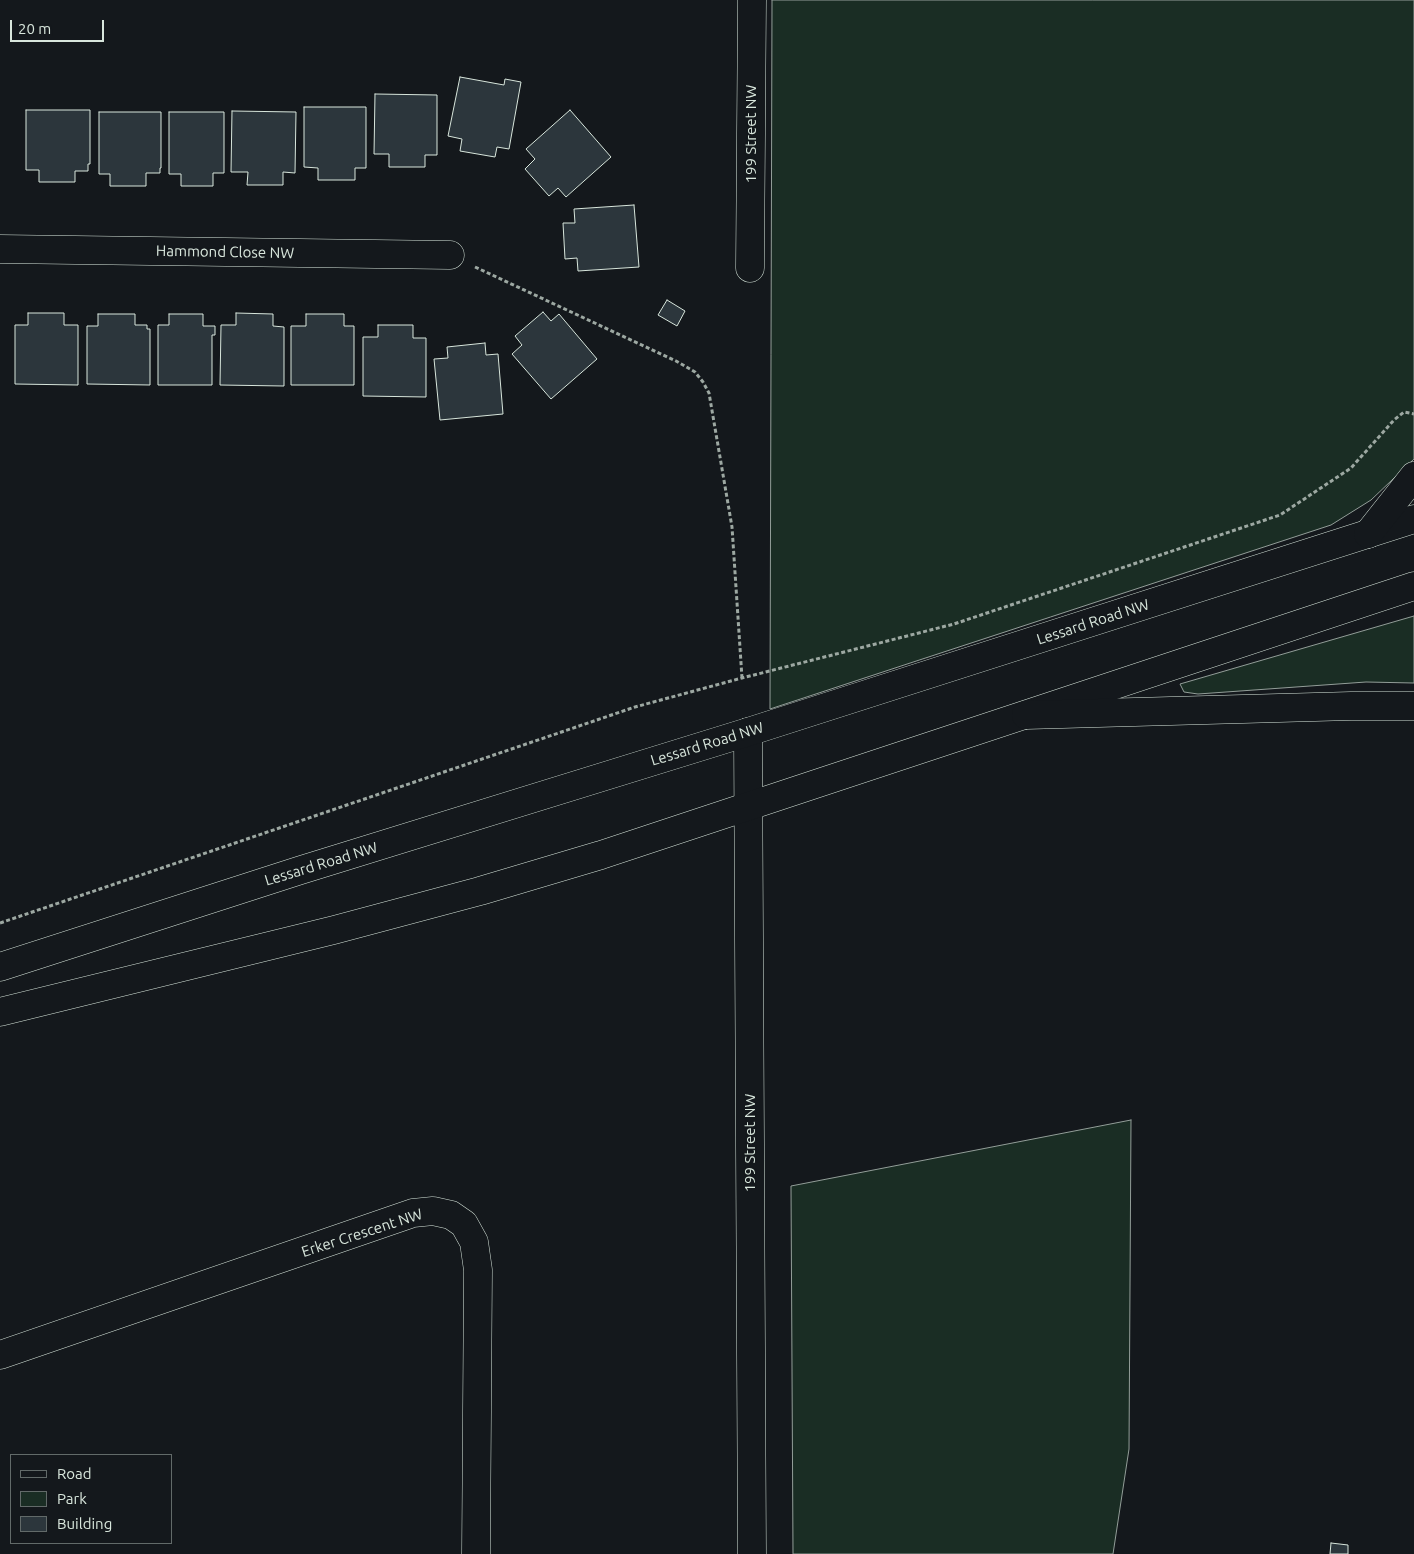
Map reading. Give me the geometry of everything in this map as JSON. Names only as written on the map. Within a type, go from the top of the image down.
[{"type":"main road","name":"199 Street NW","points":[[750,268],[752,0]]},
{"type":"main road","name":"Hammond Close NW","points":[[0,250],[450,255]]},
{"type":"main road","points":[[1368,534],[1414,476]]},
{"type":"main road","name":"Lessard Road NW","points":[[0,967],[310,867],[748,732],[1414,519]]},
{"type":"main road","points":[[0,1012],[334,930],[480,891],[601,855],[1414,586]]},
{"type":"main road","points":[[1026,715],[1414,706]]},
{"type":"main road","name":"199 Street NW","points":[[748,732],[752,1554]]},
{"type":"main road","name":"Erker Crescent NW","points":[[0,1355],[413,1214],[433,1211],[451,1215],[464,1224],[474,1242],[478,1270],[476,1554]]},
{"type":"path","points":[[450,255],[676,361],[695,372],[703,382],[709,393],[732,528],[742,678]]},
{"type":"path","points":[[0,923],[635,707],[954,624],[1280,515],[1351,468],[1394,420],[1404,412],[1414,414]]},
{"type":"green space","points":[[772,0],[1414,0],[1414,459],[1371,500],[1331,525],[770,709]]},
{"type":"green space","points":[[1414,616],[1414,683],[1366,682],[1198,694],[1184,692],[1180,684]]},
{"type":"green space","points":[[1131,1120],[1129,1449],[1113,1554],[793,1554],[791,1186]]},
{"type":"building","points":[[460,77],[504,85],[505,79],[521,82],[509,149],[497,147],[495,157],[460,151],[462,139],[448,136]]},
{"type":"building","points":[[375,94],[437,95],[437,155],[425,155],[425,167],[389,167],[389,154],[374,154]]},
{"type":"building","points":[[304,107],[366,107],[366,168],[355,168],[355,180],[318,180],[318,168],[304,167]]},
{"type":"building","points":[[26,110],[90,110],[90,164],[88,164],[88,171],[75,171],[75,182],[39,182],[39,170],[26,170]]},
{"type":"building","points":[[570,110],[611,157],[566,197],[558,188],[549,196],[525,169],[535,159],[526,149]]},
{"type":"building","points":[[232,111],[296,112],[295,173],[283,172],[283,185],[247,185],[248,172],[231,172]]},
{"type":"building","points":[[99,112],[161,112],[160,173],[146,173],[146,186],[110,186],[110,174],[99,174]]},
{"type":"building","points":[[169,112],[224,112],[224,173],[213,173],[213,186],[181,186],[181,174],[169,174]]},
{"type":"building","points":[[634,205],[639,267],[578,271],[577,258],[565,259],[563,223],[575,223],[574,209]]},
{"type":"building","points":[[667,300],[685,311],[677,326],[658,315]]},
{"type":"building","points":[[543,312],[551,321],[559,314],[597,359],[551,399],[512,354],[522,345],[515,336]]},
{"type":"building","points":[[28,313],[64,313],[64,325],[78,325],[78,385],[15,384],[15,325],[28,325]]},
{"type":"building","points":[[236,313],[273,314],[273,326],[284,327],[284,386],[220,385],[221,325],[236,325]]},
{"type":"building","points":[[98,314],[135,314],[135,325],[147,325],[147,329],[150,329],[150,385],[87,384],[87,326],[98,326]]},
{"type":"building","points":[[169,314],[203,314],[203,326],[215,326],[215,335],[212,335],[212,385],[158,385],[158,325],[169,325]]},
{"type":"building","points":[[306,314],[344,314],[344,326],[354,326],[354,385],[291,385],[291,326],[306,326]]},
{"type":"building","points":[[378,325],[413,325],[413,338],[426,338],[426,397],[363,396],[363,337],[378,337]]},
{"type":"building","points":[[485,343],[486,355],[498,354],[503,414],[440,420],[434,359],[448,358],[447,347]]},
{"type":"building","points":[[1331,1543],[1348,1545],[1348,1554],[1330,1554]]}]
